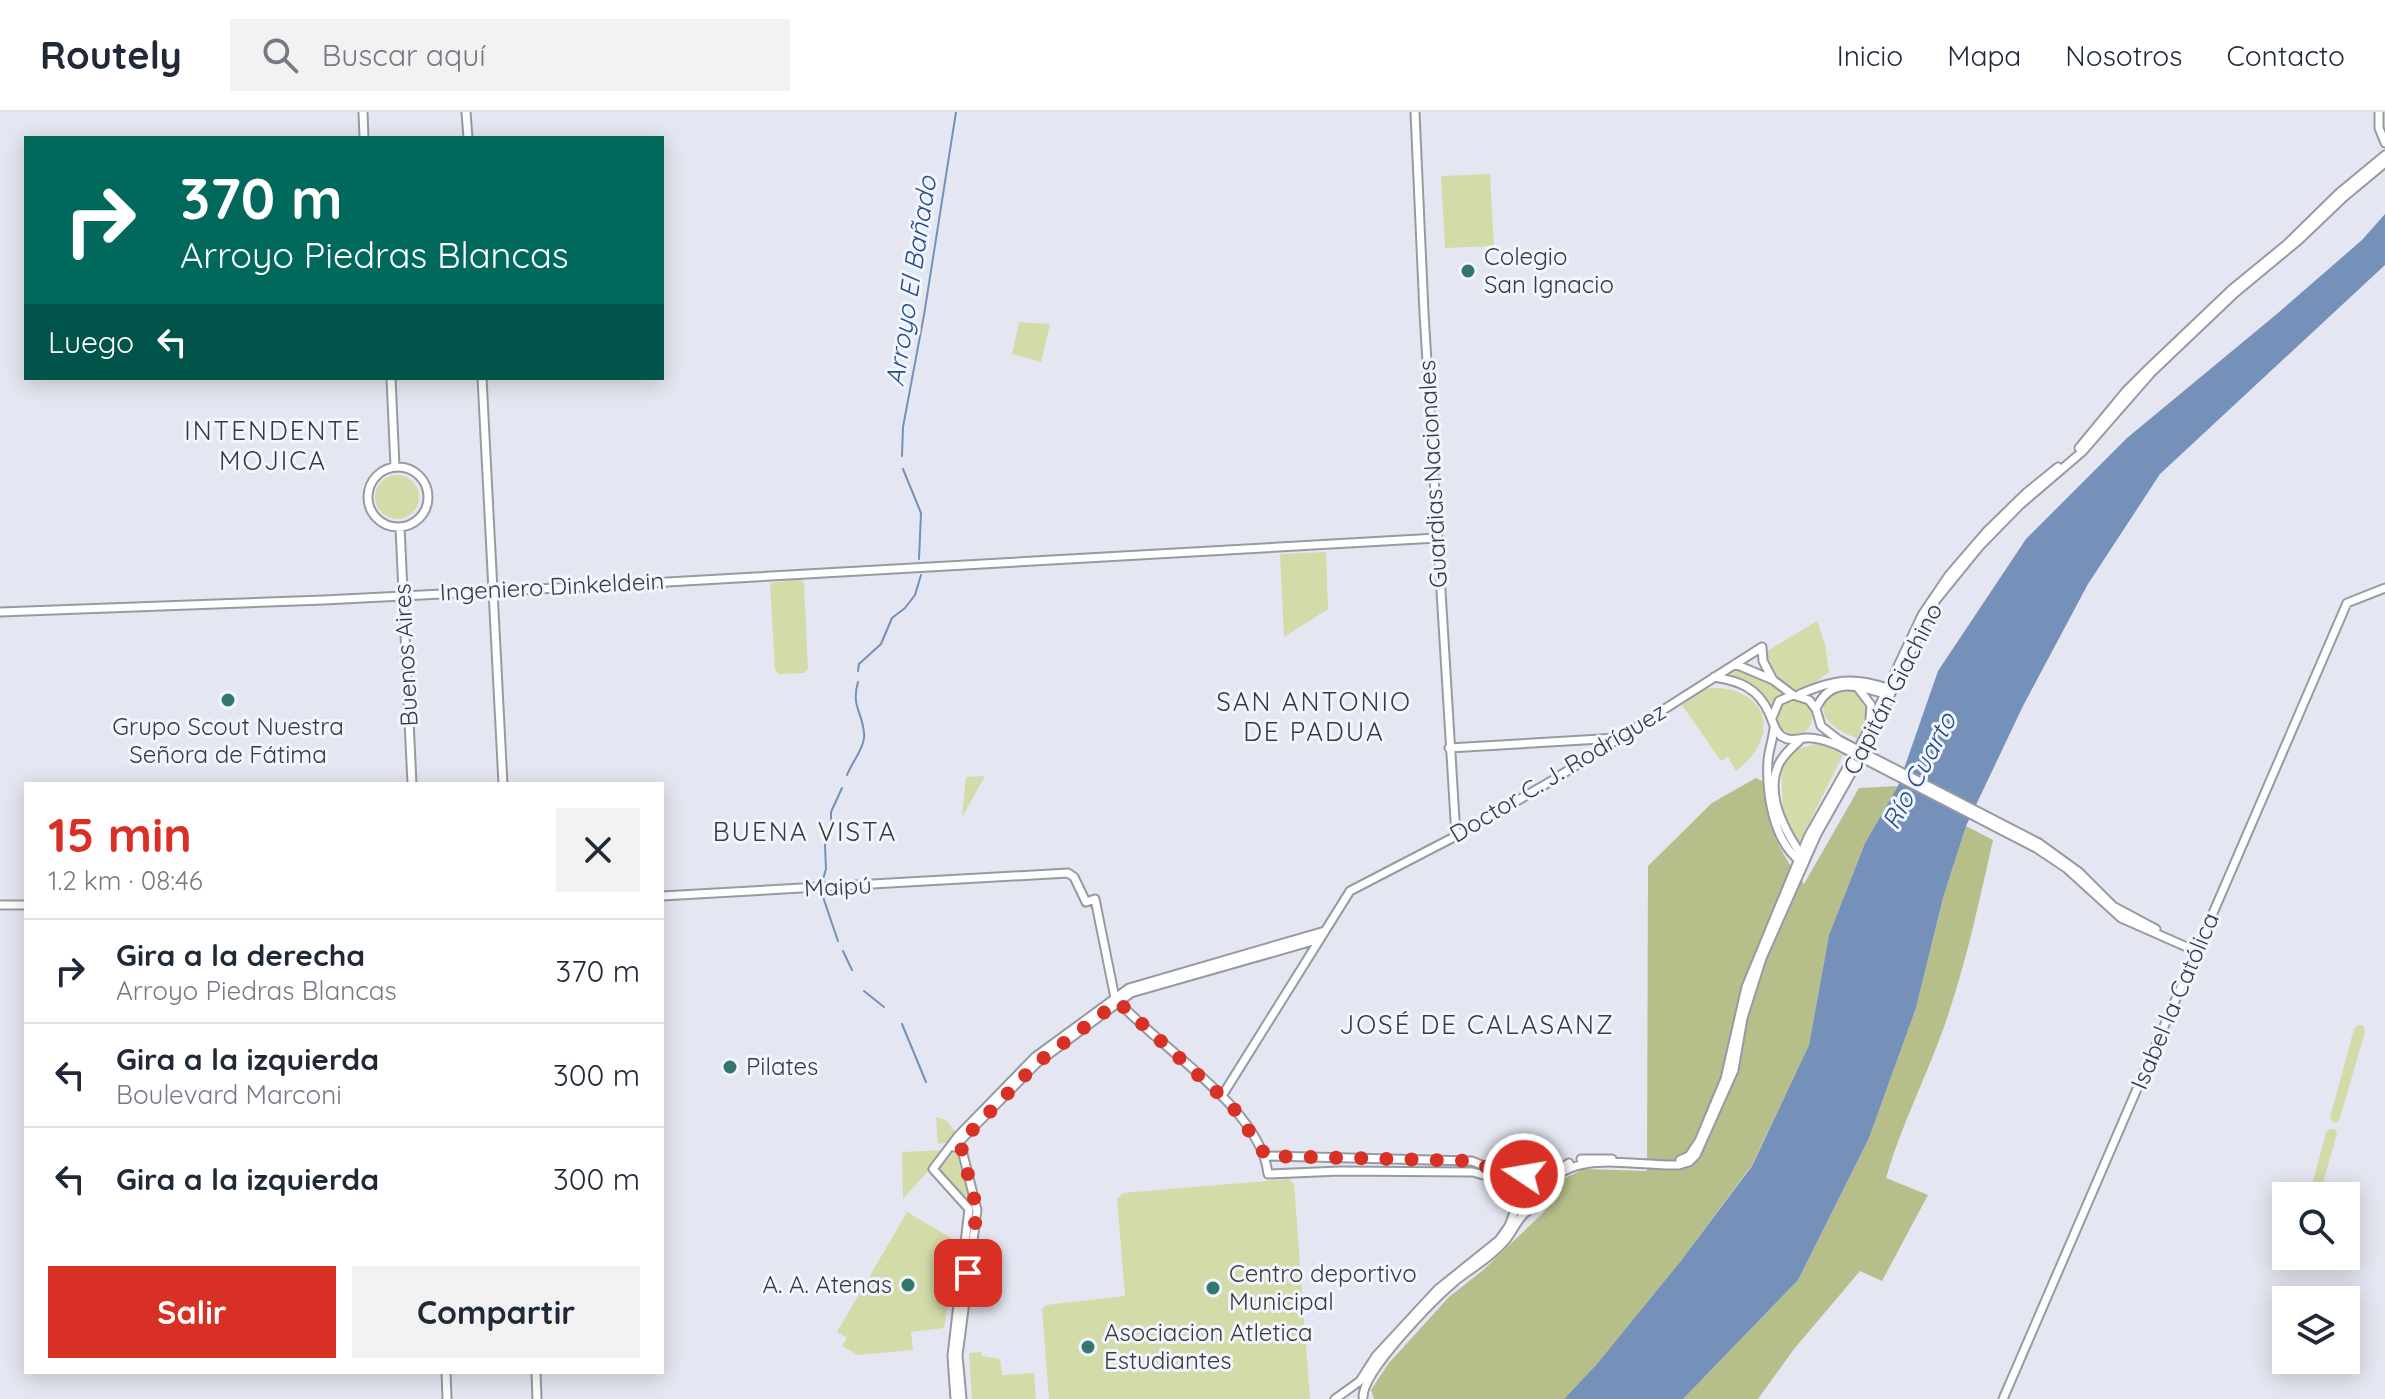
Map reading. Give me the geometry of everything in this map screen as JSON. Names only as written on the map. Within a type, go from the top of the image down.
[{"type":"main road","points":[[363,112],[364,136]]},
{"type":"main road","points":[[466,112],[468,136]]},
{"type":"main road","name":"Guardias Nacionales","points":[[1415,112],[1456,836]]},
{"type":"main road","points":[[2379,112],[2379,128],[2385,143]]},
{"type":"main road","points":[[1887,691],[1933,596],[1987,531],[2026,493],[2073,455],[2149,368],[2232,289],[2385,155]]},
{"type":"main road","name":"Capitán Giachino","points":[[1544,1194],[1551,1179],[1577,1164],[1679,1165],[1693,1160],[1734,1070],[1743,1018],[1762,958],[1815,823],[1864,738],[1936,600],[1979,547],[2020,505],[2083,451],[2129,395],[2235,293],[2385,163]]},
{"type":"main road","points":[[391,380],[395,467]]},
{"type":"main road","points":[[482,380],[503,782]]},
{"type":"main road","points":[[395,467],[414,472],[421,478],[427,494],[421,516],[415,522],[400,527],[390,526],[374,515],[368,497],[373,480],[395,467]]},
{"type":"main road","name":"Buenos Aires","points":[[400,527],[412,782]]},
{"type":"main road","name":"Ingeniero Dinkeldein","points":[[0,612],[324,600],[1437,538]]},
{"type":"main road","name":"Isabel la Católica","points":[[2003,1399],[2347,603],[2385,588]]},
{"type":"main road","name":"Doctor C. J. Rodríguez","points":[[1325,931],[1350,891],[1456,836],[1762,647],[1763,661],[1773,680]]},
{"type":"main road","points":[[1735,664],[1809,700],[1826,732],[1838,742],[2038,845],[2079,872],[2113,906],[2197,949]]},
{"type":"main road","points":[[1714,677],[1736,680],[1752,689],[1761,699],[1773,724],[1787,739],[1838,742]]},
{"type":"main road","points":[[1802,860],[1778,828],[1770,802],[1768,759],[1775,707],[1785,697],[1845,680],[1887,691]]},
{"type":"main road","points":[[1802,860],[1779,812],[1774,780],[1780,761],[1816,726],[1816,712],[1827,691],[1857,686],[1887,691]]},
{"type":"main road","points":[[1857,686],[1871,705],[1872,712],[1864,738]]},
{"type":"main road","name":"Capitán Giachino","points":[[1540,1180],[1569,1163],[1590,1158],[1667,1161],[1689,1156],[1699,1141],[1725,1079],[1746,987],[1802,860],[1879,724],[1887,691]]},
{"type":"main road","points":[[1449,748],[1619,738]]},
{"type":"main road","name":"Maipú","points":[[664,896],[1068,873],[1091,900],[1116,1000]]},
{"type":"main road","points":[[0,905],[24,905]]},
{"type":"main road","points":[[1222,1096],[1325,931]]},
{"type":"main road","points":[[955,1399],[952,1356],[969,1209],[933,1169],[1035,1057],[1137,984],[1325,931]]},
{"type":"main road","points":[[1116,1000],[1139,990],[1320,939]]},
{"type":"main road","points":[[1116,1000],[1232,1106],[1266,1156],[1268,1174],[1473,1172],[1490,1177],[1508,1194],[1516,1207],[1529,1210]]},
{"type":"main road","points":[[959,1140],[977,1210],[958,1355],[962,1399]]},
{"type":"main road","points":[[1266,1156],[1472,1161],[1504,1174],[1529,1174],[1540,1180],[1544,1194],[1540,1203],[1521,1215],[1502,1245],[1449,1287],[1378,1363],[1367,1378],[1363,1398]]},
{"type":"main road","points":[[1508,1194],[1510,1183],[1519,1175]]},
{"type":"main road","points":[[1335,1399],[1360,1381],[1376,1356],[1441,1286],[1499,1240],[1509,1226],[1516,1207]]},
{"type":"main road","points":[[446,1374],[447,1399]]},
{"type":"main road","points":[[536,1374],[537,1399]]},
{"type":"main road","points":[[1347,1390],[1363,1398]]},
{"type":"green space","points":[[1490,174],[1494,246],[1445,248],[1441,176]]},
{"type":"green space","points":[[1019,322],[1050,324],[1041,362],[1012,354]]},
{"type":"green space","points":[[397,475],[412,482],[419,497],[412,512],[397,519],[382,512],[375,497],[382,482]]},
{"type":"green space","points":[[1326,552],[1328,609],[1284,637],[1280,554]]},
{"type":"green space","points":[[801,579],[804,583],[808,669],[804,673],[778,674],[775,669],[770,583]]},
{"type":"green space","points":[[1817,621],[1825,644],[1829,672],[1806,688],[1790,689],[1773,674],[1764,653]]},
{"type":"green space","points":[[1735,668],[1759,677],[1783,692],[1770,707],[1750,685],[1723,675]]},
{"type":"green space","points":[[1707,688],[1740,693],[1755,703],[1761,712],[1764,723],[1759,744],[1736,771],[1728,757],[1721,761],[1682,705]]},
{"type":"green space","points":[[1851,690],[1864,699],[1866,705],[1858,739],[1837,729],[1824,714],[1823,708],[1835,694]]},
{"type":"green space","points":[[1795,701],[1807,706],[1812,718],[1807,730],[1795,735],[1783,730],[1778,718],[1783,706]]},
{"type":"green space","points":[[1816,744],[1843,755],[1798,845],[1783,810],[1781,767],[1797,749]]},
{"type":"green space","points":[[985,776],[962,817],[966,777]]},
{"type":"green space","points":[[1756,778],[1764,782],[1771,825],[1780,848],[1804,884],[1859,788],[1898,786],[1865,843],[1829,935],[1809,1045],[1752,1165],[1680,1262],[1596,1365],[1564,1399],[1374,1399],[1371,1390],[1388,1364],[1449,1297],[1482,1271],[1542,1214],[1549,1206],[1559,1181],[1584,1169],[1647,1171],[1648,866],[1712,803]]},
{"type":"green space","points":[[1966,826],[1993,840],[1983,886],[1953,1001],[1886,1178],[1928,1195],[1882,1281],[1860,1271],[1794,1349],[1758,1399],[1683,1399],[1798,1280],[1869,1138],[1916,1008],[1943,898]]},
{"type":"green space","points":[[2363,1025],[2365,1032],[2339,1121],[2334,1123],[2330,1118],[2354,1029]]},
{"type":"green space","points":[[936,1117],[946,1120],[958,1136],[950,1142],[938,1144]]},
{"type":"green space","points":[[2329,1129],[2335,1129],[2337,1134],[2323,1182],[2313,1182]]},
{"type":"green space","points":[[957,1148],[971,1204],[939,1169]]},
{"type":"green space","points":[[947,1150],[903,1199],[902,1152]]},
{"type":"green space","points":[[1535,1160],[1514,1170],[1494,1161]]},
{"type":"green space","name":"Centro deportivo Municipal","points":[[1289,1179],[1294,1184],[1310,1399],[1049,1399],[1042,1309],[1046,1305],[1125,1296],[1117,1199],[1123,1193]]},
{"type":"green space","name":"A. A. Atenas","points":[[907,1212],[958,1242],[944,1328],[911,1332],[913,1350],[858,1355],[842,1346],[847,1338],[837,1332]]},
{"type":"green space","points":[[981,1352],[982,1356],[1000,1359],[1002,1375],[1034,1373],[1036,1399],[972,1399],[969,1353]]},
{"type":"water","name":"Río Cuarto","points":[[2385,214],[2385,265],[2160,474],[2088,584],[2023,706],[1966,826],[1943,898],[1916,1008],[1869,1138],[1798,1280],[1683,1399],[1564,1399],[1596,1365],[1680,1262],[1752,1166],[1809,1045],[1829,935],[1865,843],[1898,786],[1938,671],[2026,539],[2127,438],[2278,313],[2362,240]]},
{"type":"waterway","name":"Arroyo El Bañado","points":[[902,456],[903,427],[956,112]]},
{"type":"waterway","name":"Arroyo El Bañado","points":[[903,469],[921,513],[919,559]]},
{"type":"waterway","name":"Arroyo El Bañado","points":[[858,671],[859,664],[881,644],[892,618],[915,595],[921,575]]},
{"type":"waterway","name":"Arroyo El Bañado","points":[[847,775],[864,738],[856,703],[858,682]]},
{"type":"waterway","name":"Arroyo El Bañado","points":[[823,879],[831,812],[842,788]]},
{"type":"waterway","name":"Arroyo El Bañado","points":[[823,897],[838,941]]},
{"type":"waterway","name":"Arroyo El Bañado","points":[[843,951],[852,970]]},
{"type":"waterway","name":"Arroyo El Bañado","points":[[864,991],[884,1007]]},
{"type":"waterway","name":"Arroyo El Bañado","points":[[902,1024],[926,1082]]},
{"type":"place","name":"Colegio San Ignacio","points":[[1468,271]]},
{"type":"place","name":"Grupo Scout Nuestra Señora de Fátima","points":[[228,700]]},
{"type":"place","name":"Pilates","points":[[730,1067]]},
{"type":"place","name":"A. A. Atenas","points":[[908,1285]]},
{"type":"place","name":"Centro deportivo Municipal","points":[[1213,1288]]},
{"type":"place","name":"Asociacion Atletica Estudiantes","points":[[1088,1347]]},
{"type":"district","name":"INTENDENTE MOJICA","points":[[273,446]]},
{"type":"district","name":"SAN ANTONIO DE PADUA","points":[[1314,717]]},
{"type":"district","name":"BUENA VISTA","points":[[805,832]]},
{"type":"district","name":"JOSÉ DE CALASANZ","points":[[1477,1025]]},
{"type":"route","points":[[968,1273],[977,1210],[960,1143],[1037,1063],[1118,1002],[1232,1106],[1266,1156],[1472,1161],[1504,1174],[1524,1174]]}]
